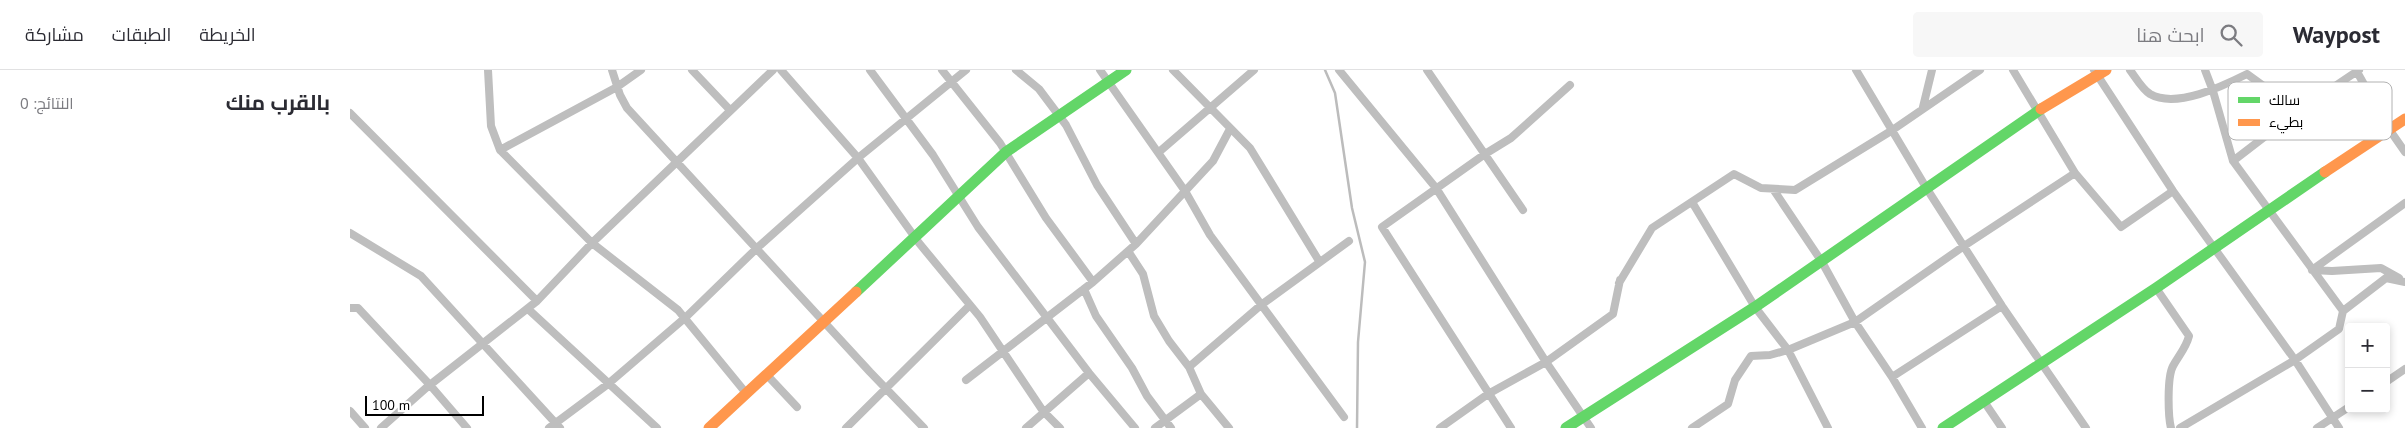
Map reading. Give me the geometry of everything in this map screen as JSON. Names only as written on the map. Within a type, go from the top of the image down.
[{"type":"street","points":[[488,70],[491,126],[500,150],[592,244],[669,301],[686,317],[746,393]]},
{"type":"street","points":[[612,70],[617,87],[627,108],[924,428]]},
{"type":"street","points":[[500,150],[617,87],[641,70]]},
{"type":"street","points":[[692,70],[730,110]]},
{"type":"street","points":[[381,428],[430,384],[537,301],[592,244],[772,70]]},
{"type":"street","points":[[781,70],[858,158],[916,237],[970,305],[1044,411],[1060,428]]},
{"type":"street","points":[[870,70],[933,155],[978,227],[1089,373],[1135,428]]},
{"type":"street","points":[[942,70],[1006,152],[1046,218],[1092,282]]},
{"type":"street","points":[[350,233],[422,276],[555,426],[608,384],[686,317],[757,248],[858,158],[966,70]]},
{"type":"street","points":[[1016,70],[1039,89],[1060,116],[1096,185],[1136,244]]},
{"type":"street","points":[[1100,70],[1159,152],[1185,191],[1210,235],[1344,417]]},
{"type":"street","points":[[709,428],[1006,152],[1126,70]]},
{"type":"street","points":[[1173,70],[1250,148],[1319,261]]},
{"type":"street","points":[[1159,152],[1254,70]]},
{"type":"street","points":[[1339,70],[1436,188],[1546,362],[1591,428]]},
{"type":"street","points":[[1427,70],[1523,210]]},
{"type":"street","points":[[1856,70],[1927,190],[2002,306],[2043,362],[2086,428]]},
{"type":"street","points":[[1923,108],[1932,70]]},
{"type":"street","points":[[1440,428],[1488,394],[1546,362],[1613,314],[1620,282],[1652,228],[1734,174],[1760,188],[1795,190],[1980,70]]},
{"type":"street","points":[[2013,70],[2075,173],[2121,227],[2173,191]]},
{"type":"street","points":[[2130,70],[2149,94],[2160,98],[2171,99],[2213,91],[2228,84]]},
{"type":"street","points":[[2205,70],[2233,161],[2343,310]]},
{"type":"street","points":[[2341,82],[2358,70],[2364,82]]},
{"type":"street","points":[[1566,428],[1755,307],[1927,190],[2038,111],[2100,72],[2173,191],[2295,360],[2338,428]]},
{"type":"street","points":[[2231,82],[2247,74],[2258,82]]},
{"type":"street","points":[[1511,428],[1382,227],[1510,138],[1570,85]]},
{"type":"street","points":[[350,113],[537,301]]},
{"type":"street","points":[[2392,127],[2405,119]]},
{"type":"street","points":[[966,380],[1084,289],[1136,244],[1213,161],[1230,129]]},
{"type":"street","points":[[2392,133],[2405,152]]},
{"type":"street","points":[[2233,161],[2261,140]]},
{"type":"street","points":[[1943,428],[2134,300],[2156,288],[2269,208],[2372,140]]},
{"type":"street","points":[[1692,428],[1728,404],[1735,380],[1751,356],[1770,355],[1788,350],[1855,322],[1964,246],[2075,173]]},
{"type":"street","points":[[1773,189],[1822,262],[1855,322],[1892,377],[1922,428]]},
{"type":"street","points":[[1692,202],[1755,307],[1788,350],[1826,427]]},
{"type":"street","points":[[2312,270],[2405,203]]},
{"type":"street","points":[[1189,367],[1261,305],[1349,240]]},
{"type":"street","points":[[1128,251],[1143,274],[1154,316],[1169,342],[1189,367],[1201,394],[1228,428]]},
{"type":"street","points":[[2312,270],[2332,272],[2381,268],[2405,282]]},
{"type":"street","points":[[2180,428],[2295,360],[2339,328],[2343,310],[2386,278],[2405,282]]},
{"type":"street","points":[[2156,288],[2189,336],[2186,348],[2172,368],[2168,418],[2171,428]]},
{"type":"street","points":[[1084,289],[1096,316],[1171,428]]},
{"type":"street","points":[[846,428],[970,305]]},
{"type":"street","points":[[1892,377],[2002,306]]},
{"type":"street","points":[[350,308],[358,308],[430,384],[467,428]]},
{"type":"street","points":[[528,309],[656,428]]},
{"type":"street","points":[[2390,379],[2405,369]]},
{"type":"street","points":[[1026,428],[1089,373]]},
{"type":"street","points":[[766,374],[797,407]]},
{"type":"street","points":[[1155,428],[1201,394]]},
{"type":"street","points":[[1983,400],[2002,428]]},
{"type":"street","points":[[350,410],[365,428]]},
{"type":"street","points":[[2317,428],[2345,410]]},
{"type":"waterway","points":[[1325,70],[1335,93],[1352,208],[1365,262],[1358,342],[1357,428]]},
{"type":"traffic: fast","points":[[856,292],[1006,152],[1126,70]]},
{"type":"traffic: fast","points":[[1566,428],[1755,307],[2041,109]]},
{"type":"traffic: fast","points":[[1943,428],[2156,288],[2325,172]]},
{"type":"traffic: slow","points":[[2041,109],[2106,70]]},
{"type":"traffic: slow","points":[[2392,128],[2405,119]]},
{"type":"traffic: slow","points":[[2325,172],[2373,140]]},
{"type":"traffic: slow","points":[[709,428],[856,292]]}]
